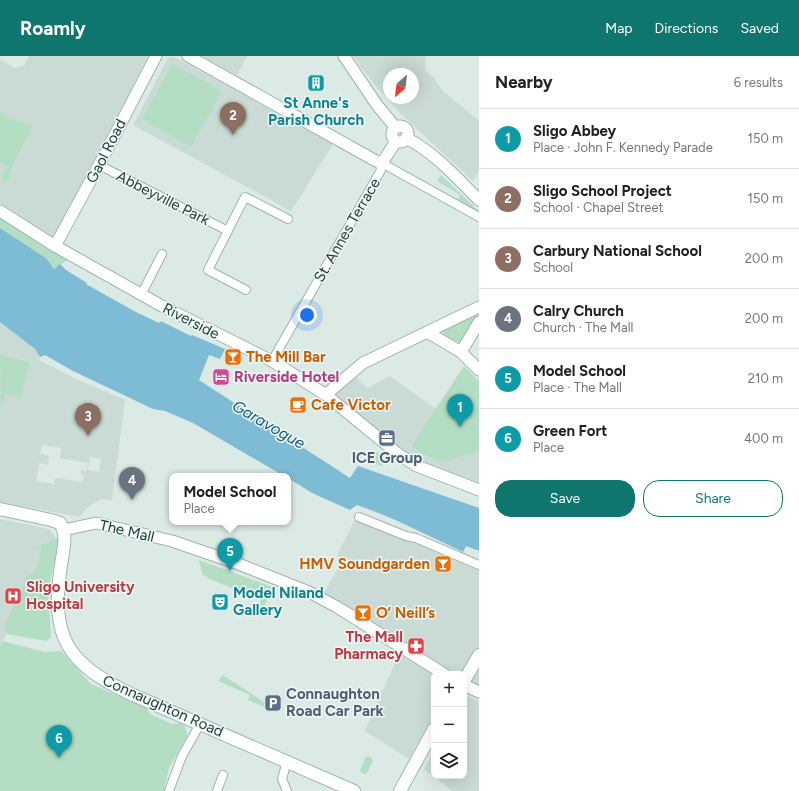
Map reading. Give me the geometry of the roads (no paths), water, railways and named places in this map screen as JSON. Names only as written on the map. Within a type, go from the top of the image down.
[{"type":"main road","points":[[0,509],[51,520],[60,523],[64,530]]},
{"type":"main road","name":"Connaughton Road","points":[[64,530],[65,539],[58,588],[58,610],[62,631],[70,649],[80,662],[95,675],[111,685],[354,791]]},
{"type":"main road","points":[[467,676],[479,655]]},
{"type":"main road","points":[[400,791],[431,734]]},
{"type":"street","name":"Gaol Road","points":[[56,246],[100,165],[156,56]]},
{"type":"street","points":[[188,56],[368,157],[380,162],[384,160],[401,140]]},
{"type":"street","points":[[344,56],[377,105],[396,128],[392,134],[393,138],[418,144],[479,200]]},
{"type":"street","name":"St. Annes Terrace","points":[[380,162],[444,199],[479,217]]},
{"type":"street","name":"St. Annes Terrace","points":[[272,361],[381,170],[380,162]]},
{"type":"street","name":"Abbeyville Park","points":[[100,165],[228,231]]},
{"type":"street","name":"Abbeyville Park","points":[[246,290],[208,270],[245,197],[288,219]]},
{"type":"street","name":"Riverside","points":[[0,211],[56,246],[141,295],[272,361],[326,395],[398,454],[417,466],[479,490]]},
{"type":"street","points":[[141,295],[162,254]]},
{"type":"street","points":[[326,395],[363,363],[479,307]]},
{"type":"street","points":[[461,352],[479,322]]},
{"type":"street","points":[[427,332],[461,352],[479,370]]},
{"type":"street","points":[[359,517],[406,536],[416,538],[479,565]]},
{"type":"street","name":"The Mall","points":[[64,530],[96,522],[172,541],[236,562],[309,592],[337,607],[439,671]]},
{"type":"street","points":[[467,686],[479,692]]},
{"type":"street","points":[[169,791],[182,756],[200,724]]},
{"type":"street","points":[[286,761],[282,778],[287,791]]},
{"type":"street","points":[[217,791],[223,775]]},
{"type":"water","points":[[0,228],[46,258],[54,269],[60,264],[66,270],[87,283],[86,284],[134,311],[159,323],[161,321],[191,336],[192,335],[225,349],[220,359],[209,355],[199,380],[350,478],[358,466],[479,508],[479,551],[466,546],[463,552],[370,510],[357,505],[350,510],[312,493],[291,480],[291,473],[279,473],[193,423],[165,411],[153,409],[73,371],[45,355],[40,357],[35,349],[0,322]]},
{"type":"place","name":"St Anne's Parish Church","points":[[316,83]]},
{"type":"place","name":"Sligo School Project","points":[[233,135]]},
{"type":"place","name":"The Mill Bar","points":[[233,357]]},
{"type":"place","name":"Riverside Hotel","points":[[221,377]]},
{"type":"place","name":"Cafe Victor","points":[[298,405]]},
{"type":"place","name":"Sligo Abbey","points":[[460,427]]},
{"type":"place","name":"Carbury National School","points":[[88,436]]},
{"type":"place","name":"ICE Group","points":[[387,438]]},
{"type":"place","name":"Calry Church","points":[[132,500]]},
{"type":"place","name":"HMV Soundgarden","points":[[443,564]]},
{"type":"place","name":"Model School","points":[[230,571]]},
{"type":"place","name":"Sligo University Hospital","points":[[13,596]]},
{"type":"place","name":"Model Niland Gallery","points":[[220,602]]},
{"type":"place","name":"O’ Neill’s","points":[[363,613]]},
{"type":"place","name":"The Mall Pharmacy","points":[[416,646]]},
{"type":"place","name":"Connaughton Road Car Park","points":[[273,703]]},
{"type":"place","name":"Green Fort","points":[[59,758]]},
{"type":"water label","name":"Garavogue","points":[[269,424]]}]
